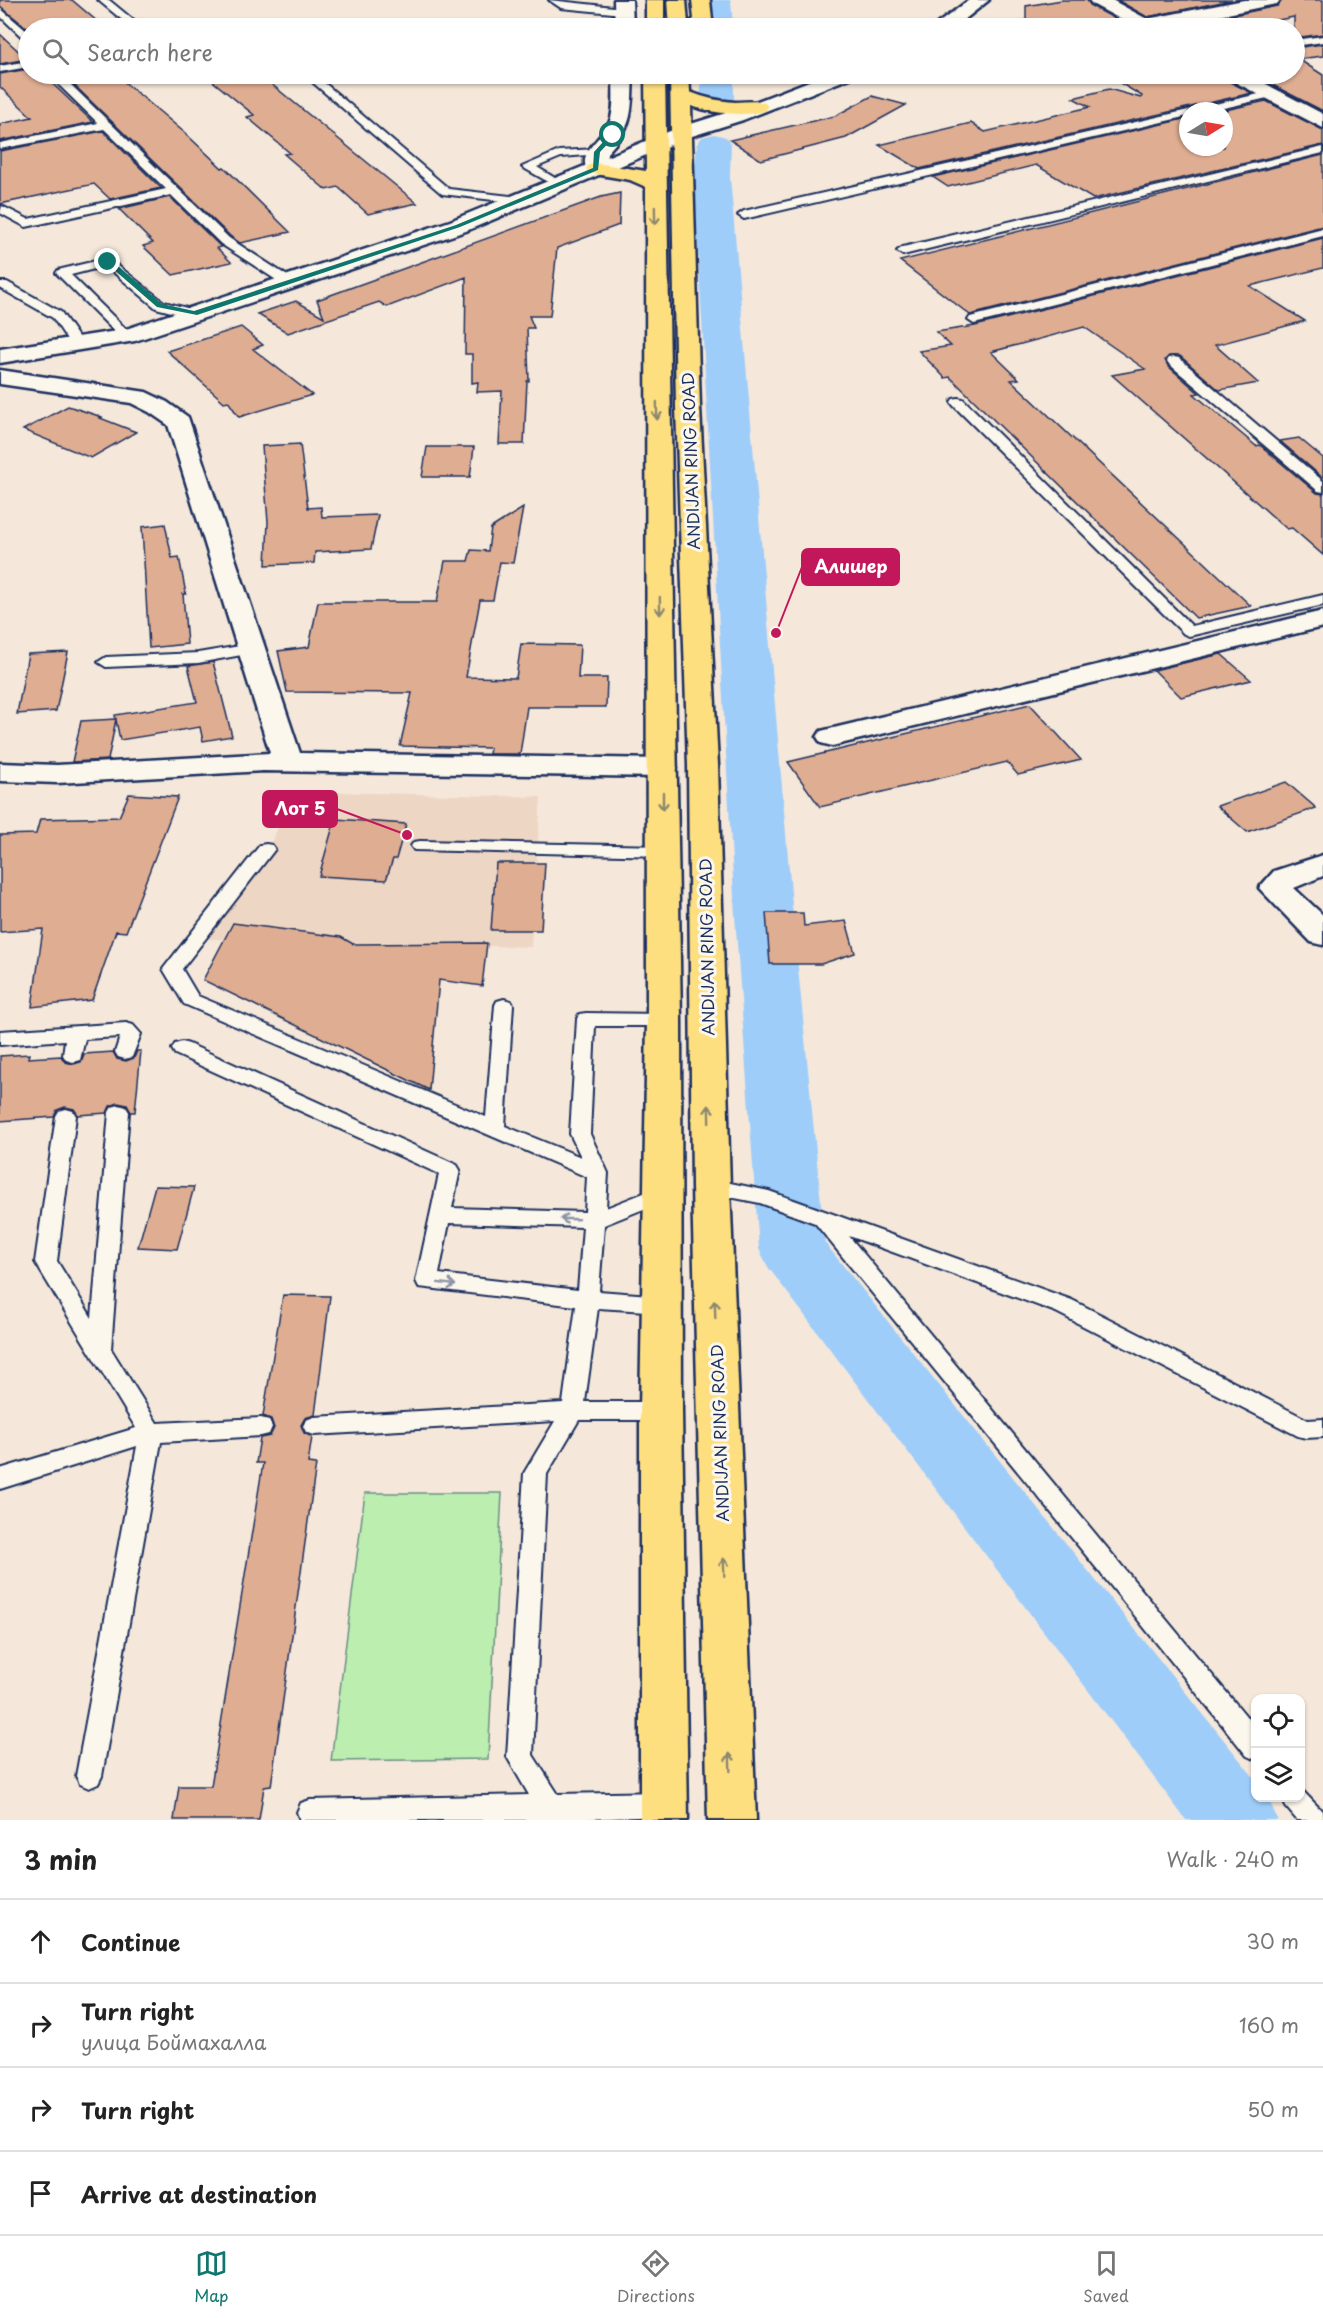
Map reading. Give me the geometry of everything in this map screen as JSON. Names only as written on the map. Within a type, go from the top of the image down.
[{"type":"highway","points":[[655,0],[655,18]]},
{"type":"highway","points":[[677,0],[678,18]]},
{"type":"highway","points":[[701,0],[704,18]]},
{"type":"highway","name":"ANDIJAN RING ROAD","points":[[657,84],[668,139],[688,407],[703,765],[711,1187],[732,1820]]},
{"type":"highway","points":[[681,84],[703,105],[758,107]]},
{"type":"highway","name":"ANDIJAN RING ROAD","points":[[664,1812],[661,1411],[664,1194],[663,850],[654,183],[668,139],[681,84]]},
{"type":"highway","points":[[597,160],[654,183]]},
{"type":"street","points":[[956,18],[980,0]]},
{"type":"street","points":[[1098,0],[1131,18]]},
{"type":"street","points":[[1189,18],[1271,0]]},
{"type":"street","points":[[597,160],[621,120],[623,84]]},
{"type":"street","points":[[0,356],[127,336],[194,314],[458,226],[559,185],[597,160],[668,139],[817,84]]},
{"type":"street","points":[[1253,84],[1322,120]]},
{"type":"street","points":[[0,377],[137,398],[158,406],[179,422],[288,763]]},
{"type":"street","points":[[832,737],[1323,619]]},
{"type":"street","points":[[0,772],[57,774],[212,764],[288,763],[662,768]]},
{"type":"street","points":[[1323,865],[1285,878],[1275,888],[1323,934]]},
{"type":"lane","points":[[103,0],[126,18]]},
{"type":"lane","points":[[554,0],[561,5],[623,13]]},
{"type":"lane","points":[[0,11],[18,28]]},
{"type":"lane","points":[[1305,41],[1323,39]]},
{"type":"lane","points":[[0,69],[18,66]]},
{"type":"lane","points":[[64,84],[225,241],[288,282]]},
{"type":"lane","points":[[320,84],[446,192],[520,200]]},
{"type":"lane","points":[[1233,103],[1272,94]]},
{"type":"lane","points":[[744,215],[1179,115]]},
{"type":"lane","points":[[0,146],[106,125]]},
{"type":"lane","points":[[903,250],[1323,150]]},
{"type":"lane","points":[[559,185],[528,167],[559,154],[597,160]]},
{"type":"lane","points":[[2,209],[26,223],[174,192]]},
{"type":"lane","points":[[974,320],[1323,232]]},
{"type":"lane","points":[[127,336],[62,273],[108,262],[160,305],[194,314]]},
{"type":"lane","points":[[3,285],[57,315],[77,344]]},
{"type":"lane","points":[[1174,362],[1323,488]]},
{"type":"lane","points":[[958,402],[1189,631],[1323,600]]},
{"type":"lane","points":[[106,662],[198,658],[252,649]]},
{"type":"lane","points":[[420,846],[663,850]]},
{"type":"lane","points":[[266,849],[172,969],[191,1000],[598,1173]]},
{"type":"lane","points":[[495,1129],[504,1005]]},
{"type":"lane","points":[[549,1813],[519,1757],[536,1473],[573,1411],[596,1220],[598,1173],[580,1134],[586,1019],[664,1020]]},
{"type":"lane","points":[[0,1038],[129,1031],[131,1034],[125,1052]]},
{"type":"lane","points":[[73,1055],[76,1033]]},
{"type":"lane","points":[[182,1049],[450,1170],[427,1281],[588,1299],[663,1304]]},
{"type":"lane","points":[[100,1350],[119,1113]]},
{"type":"lane","points":[[66,1116],[46,1262],[152,1433],[89,1776]]},
{"type":"lane","points":[[711,1187],[762,1196],[1064,1306],[1306,1429],[1323,1428]]},
{"type":"lane","points":[[440,1215],[596,1220],[664,1194]]},
{"type":"lane","points":[[814,1215],[1120,1580],[1255,1748]]},
{"type":"lane","points":[[314,1425],[573,1411],[661,1411]]},
{"type":"lane","points":[[0,1479],[152,1433],[261,1428]]},
{"type":"lane","points":[[1299,1802],[1313,1820]]},
{"type":"lane","points":[[310,1812],[664,1812]]},
{"type":"shaded area","points":[[296,791],[541,797],[531,947],[206,939],[256,873]]},
{"type":"green space","points":[[365,1493],[502,1493],[488,1759],[331,1761]]},
{"type":"building","points":[[0,0],[72,0],[93,18],[18,18],[18,21],[0,6]]},
{"type":"building","points":[[1062,0],[1087,0],[1091,6],[1114,18],[1026,18],[1026,6]]},
{"type":"building","points":[[1117,0],[1232,0],[1147,17]]},
{"type":"building","points":[[1282,0],[1323,0],[1323,34],[1305,36],[1305,18],[1218,18],[1277,6]]},
{"type":"building","points":[[0,34],[18,51],[18,61],[0,64]]},
{"type":"building","points":[[1323,44],[1323,56],[1305,58],[1305,46]]},
{"type":"building","points":[[1305,63],[1323,75],[1323,111],[1270,84],[1305,84]]},
{"type":"building","points":[[18,71],[18,84],[53,84],[93,122],[0,141],[0,124],[32,117],[0,87],[0,74]]},
{"type":"building","points":[[73,84],[127,84],[222,168],[224,167],[290,232],[240,243],[230,236]]},
{"type":"building","points":[[216,84],[271,84],[417,203],[368,214],[338,187],[326,190],[284,154],[290,153],[247,117],[254,115]]},
{"type":"building","points":[[1122,84],[1234,84],[1252,93],[1213,102],[1179,102],[1179,110],[919,169],[879,145],[971,123],[985,132],[1090,107],[1073,98],[1109,89],[1141,98],[1142,96]]},
{"type":"building","points":[[872,96],[906,105],[846,138],[761,160],[730,140],[835,116]]},
{"type":"building","points":[[1266,101],[1323,130],[1323,145],[1093,199],[1036,165],[948,187],[933,177],[1179,120],[1179,156],[1233,156],[1233,108]]},
{"type":"building","points":[[103,131],[161,188],[110,199],[94,184],[0,204],[0,151]]},
{"type":"building","points":[[1323,155],[1323,226],[970,315],[900,261]]},
{"type":"building","points":[[620,193],[619,225],[557,248],[550,316],[529,316],[534,328],[527,328],[529,381],[527,381],[524,444],[499,444],[502,391],[477,392],[478,382],[472,383],[472,354],[465,354],[466,277],[387,307],[379,302],[288,333],[257,314],[296,301],[324,317],[317,300],[601,197]]},
{"type":"building","points":[[170,197],[221,247],[217,248],[231,262],[173,275],[143,246],[153,243],[119,209]]},
{"type":"building","points":[[1323,238],[1323,268],[1250,286],[1305,321],[1215,345],[1258,383],[1219,390],[1180,356],[1169,356],[1165,360],[1168,366],[1199,393],[1194,394],[1256,446],[1260,445],[1317,493],[1323,494],[1323,555],[1292,528],[1287,529],[1112,375],[1145,369],[1084,327],[991,352],[1019,379],[1011,380],[1251,606],[1196,618],[950,377],[945,378],[919,351],[951,346],[936,332],[975,326]]},
{"type":"building","points":[[241,327],[263,345],[253,349],[312,395],[239,417],[228,401],[224,402],[167,351]]},
{"type":"building","points":[[68,406],[102,417],[100,418],[136,432],[91,458],[23,430]]},
{"type":"building","points":[[1299,438],[1323,458],[1323,478],[1280,441]]},
{"type":"building","points":[[300,444],[308,508],[321,507],[322,517],[378,515],[371,549],[315,552],[314,563],[266,565],[268,522],[262,446]]},
{"type":"building","points":[[427,447],[474,447],[470,477],[422,477]]},
{"type":"building","points":[[523,508],[513,563],[500,562],[493,600],[480,600],[466,677],[516,678],[521,644],[580,645],[578,678],[607,678],[606,707],[527,707],[520,754],[489,754],[490,748],[400,746],[412,693],[287,692],[278,651],[309,647],[318,602],[437,602],[445,561],[468,561],[471,550],[488,551],[491,528]]},
{"type":"building","points":[[165,524],[172,558],[179,557],[186,594],[183,594],[187,644],[149,648],[142,527]]},
{"type":"building","points":[[68,652],[56,711],[17,714],[28,654]]},
{"type":"building","points":[[1221,654],[1251,680],[1181,697],[1154,670]]},
{"type":"building","points":[[213,662],[232,736],[203,741],[200,727],[120,740],[115,715],[197,702],[188,666]]},
{"type":"building","points":[[1030,704],[1081,760],[1018,775],[1007,762],[820,807],[788,762]]},
{"type":"building","points":[[116,719],[108,760],[72,762],[81,721]]},
{"type":"building","points":[[1286,782],[1316,808],[1247,832],[1217,806]]},
{"type":"building","points":[[129,794],[178,797],[126,932],[116,931],[92,1000],[32,1007],[43,929],[0,932],[0,835],[36,834],[40,819],[119,817]]},
{"type":"building","points":[[335,819],[406,824],[396,859],[393,859],[386,880],[319,876]]},
{"type":"building","points":[[496,863],[545,863],[541,930],[491,930]]},
{"type":"building","points":[[766,913],[803,913],[804,926],[846,921],[855,953],[821,964],[770,964]]},
{"type":"building","points":[[233,923],[341,937],[353,944],[487,943],[482,986],[439,980],[429,1090],[203,980]]},
{"type":"building","points":[[137,1051],[141,1051],[135,1112],[131,1112],[127,1105],[118,1103],[110,1106],[107,1113],[78,1115],[74,1109],[65,1107],[57,1110],[54,1117],[0,1121],[0,1056],[29,1054],[28,1058],[61,1056],[65,1062],[74,1064],[81,1062],[84,1054],[113,1052],[117,1059],[126,1061],[134,1058]]},
{"type":"building","points":[[155,1186],[194,1187],[177,1249],[138,1247]]},
{"type":"building","points":[[283,1295],[330,1296],[315,1415],[305,1418],[301,1425],[304,1433],[312,1437],[308,1463],[316,1464],[271,1786],[264,1787],[259,1820],[174,1820],[179,1786],[211,1786],[263,1463],[256,1463],[260,1438],[270,1436],[274,1428],[271,1419],[263,1416]]},
{"type":"waterway","points":[[716,0],[717,18]]},
{"type":"waterway","points":[[717,98],[718,84]]},
{"type":"waterway","points":[[714,144],[712,176],[764,916],[792,1249],[1236,1820]]},
{"type":"place","name":"Алишер","points":[[776,633]]},
{"type":"place","name":"Лот 5","points":[[407,835]]},
{"type":"route","points":[[108,262],[160,305],[194,314],[458,226],[596,169],[597,152],[613,135]]}]
